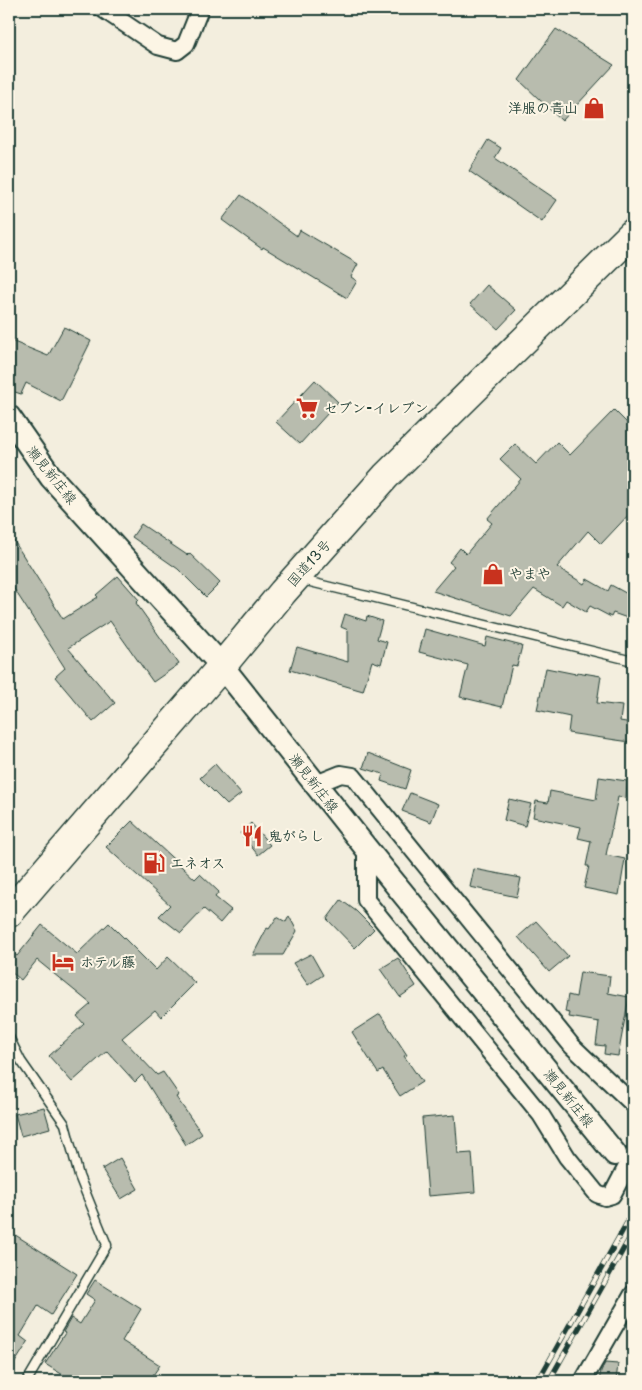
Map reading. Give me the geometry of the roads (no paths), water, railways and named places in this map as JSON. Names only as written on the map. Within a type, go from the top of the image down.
[{"type":"highway","name":"国道13号","points":[[9,914],[295,578],[386,476],[633,234]]},
{"type":"main road","name":"瀬見新庄線","points":[[9,418],[51,477],[222,666],[366,848],[624,1154]]},
{"type":"street","points":[[103,9],[158,46],[177,51],[186,44],[200,9]]},
{"type":"street","points":[[316,784],[341,774],[354,776],[572,1046],[633,1104]]},
{"type":"street","points":[[366,848],[366,900],[541,1115],[567,1157],[597,1194],[605,1197],[612,1195],[624,1154]]},
{"type":"street","points":[[583,1381],[633,1294]]},
{"type":"lane","points":[[295,578],[633,661]]},
{"type":"lane","points":[[9,1037],[21,1061],[65,1124],[79,1176],[107,1245],[27,1381]]},
{"type":"railway","points":[[538,1381],[633,1212]]},
{"type":"railway","points":[[549,1381],[633,1232]]},
{"type":"place","name":"洋服の青山","points":[[594,108]]},
{"type":"place","name":"セブン-イレブン","points":[[307,408]]},
{"type":"place","name":"やまや","points":[[493,574]]},
{"type":"place","name":"鬼がらし","points":[[252,836]]},
{"type":"place","name":"エネオス","points":[[154,863]]},
{"type":"place","name":"ホテル藤","points":[[63,962]]}]
